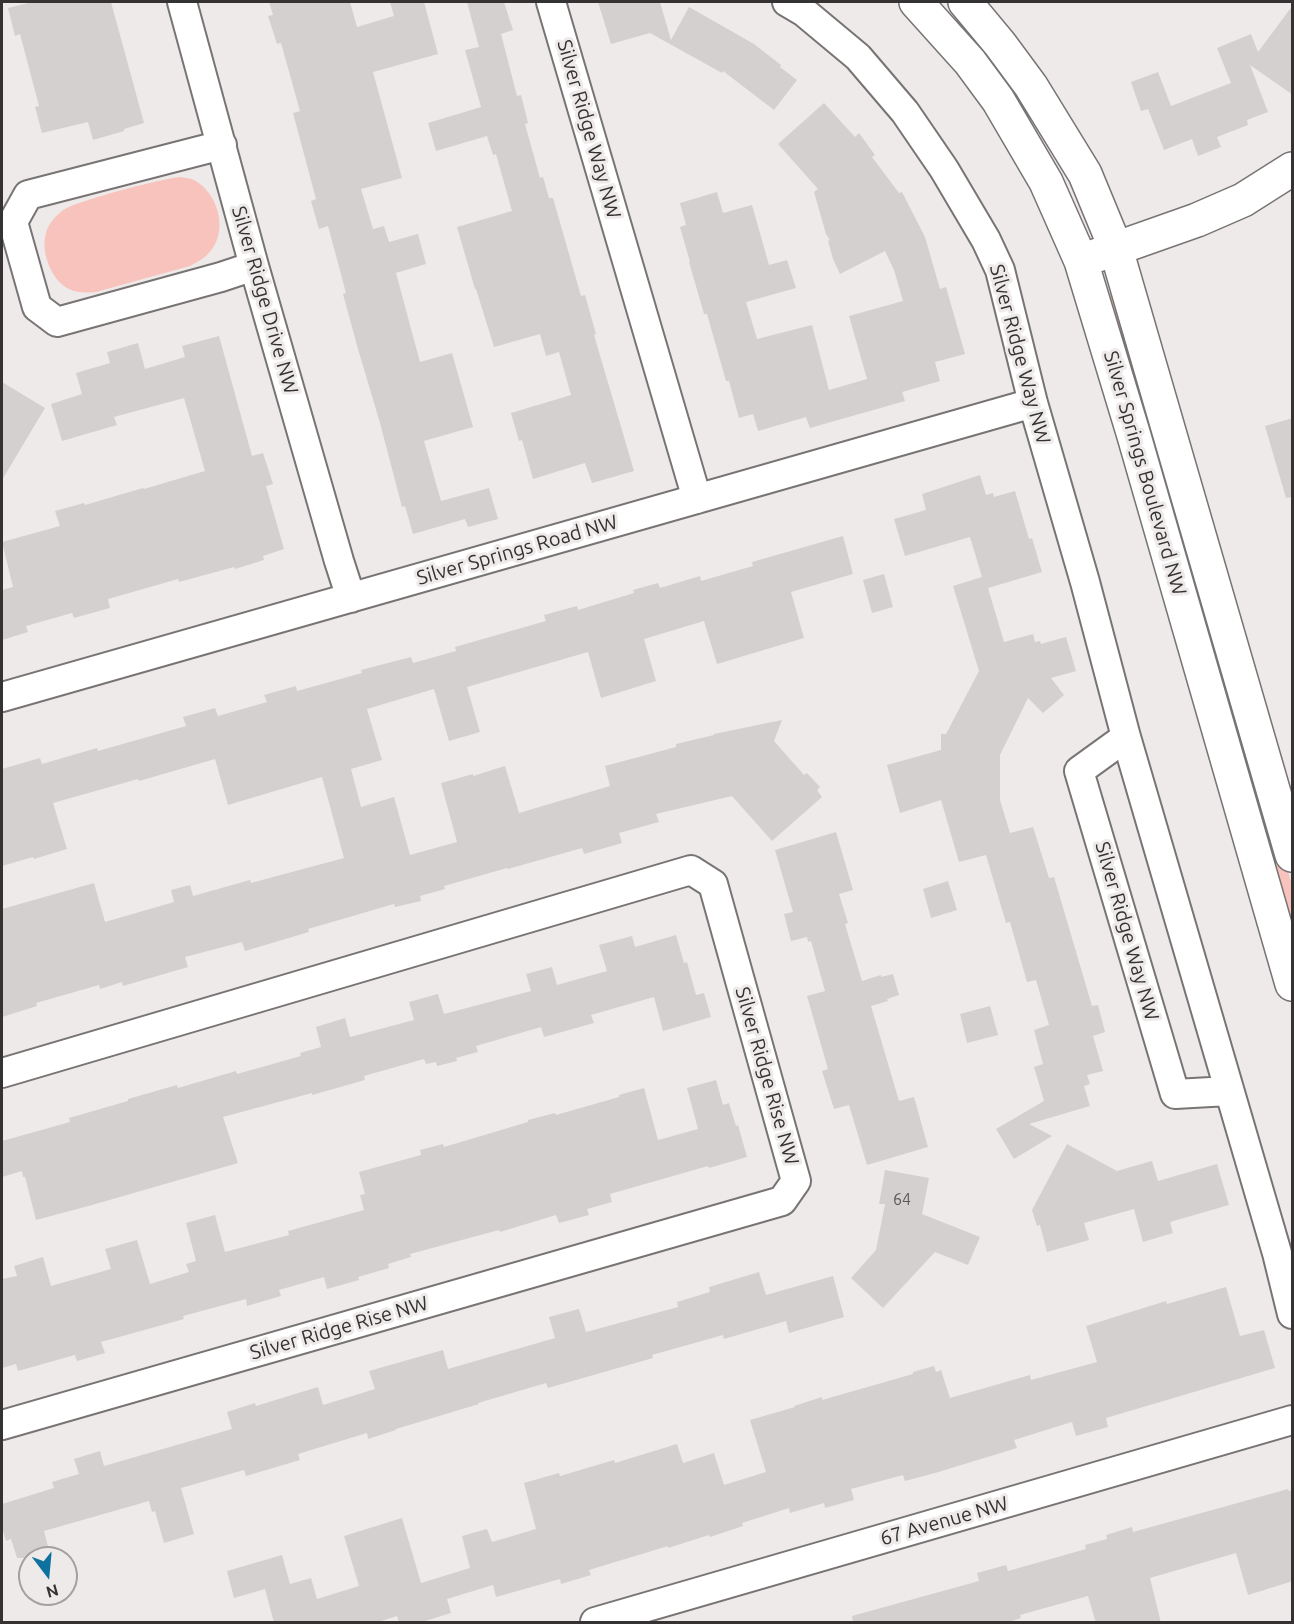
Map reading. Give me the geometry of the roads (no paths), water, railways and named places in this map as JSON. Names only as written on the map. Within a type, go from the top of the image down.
[{"type":"street","name":"Silver Ridge Drive NW","points":[[182,2],[351,598]]},
{"type":"street","name":"Silver Ridge Way NW","points":[[551,2],[697,499]]},
{"type":"street","name":"Silver Ridge Way NW","points":[[787,2],[804,12],[858,57],[905,112],[944,169],[986,240],[1000,270],[1033,403],[1085,582],[1125,737],[1293,1314]]},
{"type":"street","name":"Silver Springs Boulevard NW","points":[[915,2],[970,62],[998,100],[1046,182],[1081,261],[1293,984]]},
{"type":"street","name":"Silver Springs Boulevard NW","points":[[965,2],[1032,86],[1085,174],[1116,249],[1293,855]]},
{"type":"street","points":[[222,145],[28,195],[13,222],[37,307],[57,322],[255,266]]},
{"type":"street","points":[[1081,261],[1197,220],[1243,200],[1293,169]]},
{"type":"street","name":"Silver Springs Road NW","points":[[2,698],[1033,403]]},
{"type":"street","name":"Silver Ridge Way NW","points":[[1125,737],[1079,771],[1175,1094],[1229,1091]]},
{"type":"street","name":"Silver Ridge Rise NW","points":[[2,1073],[692,870],[714,884],[796,1181],[782,1201],[2,1425]]},
{"type":"street","name":"67 Avenue NW","points":[[595,1623],[1293,1420]]}]
